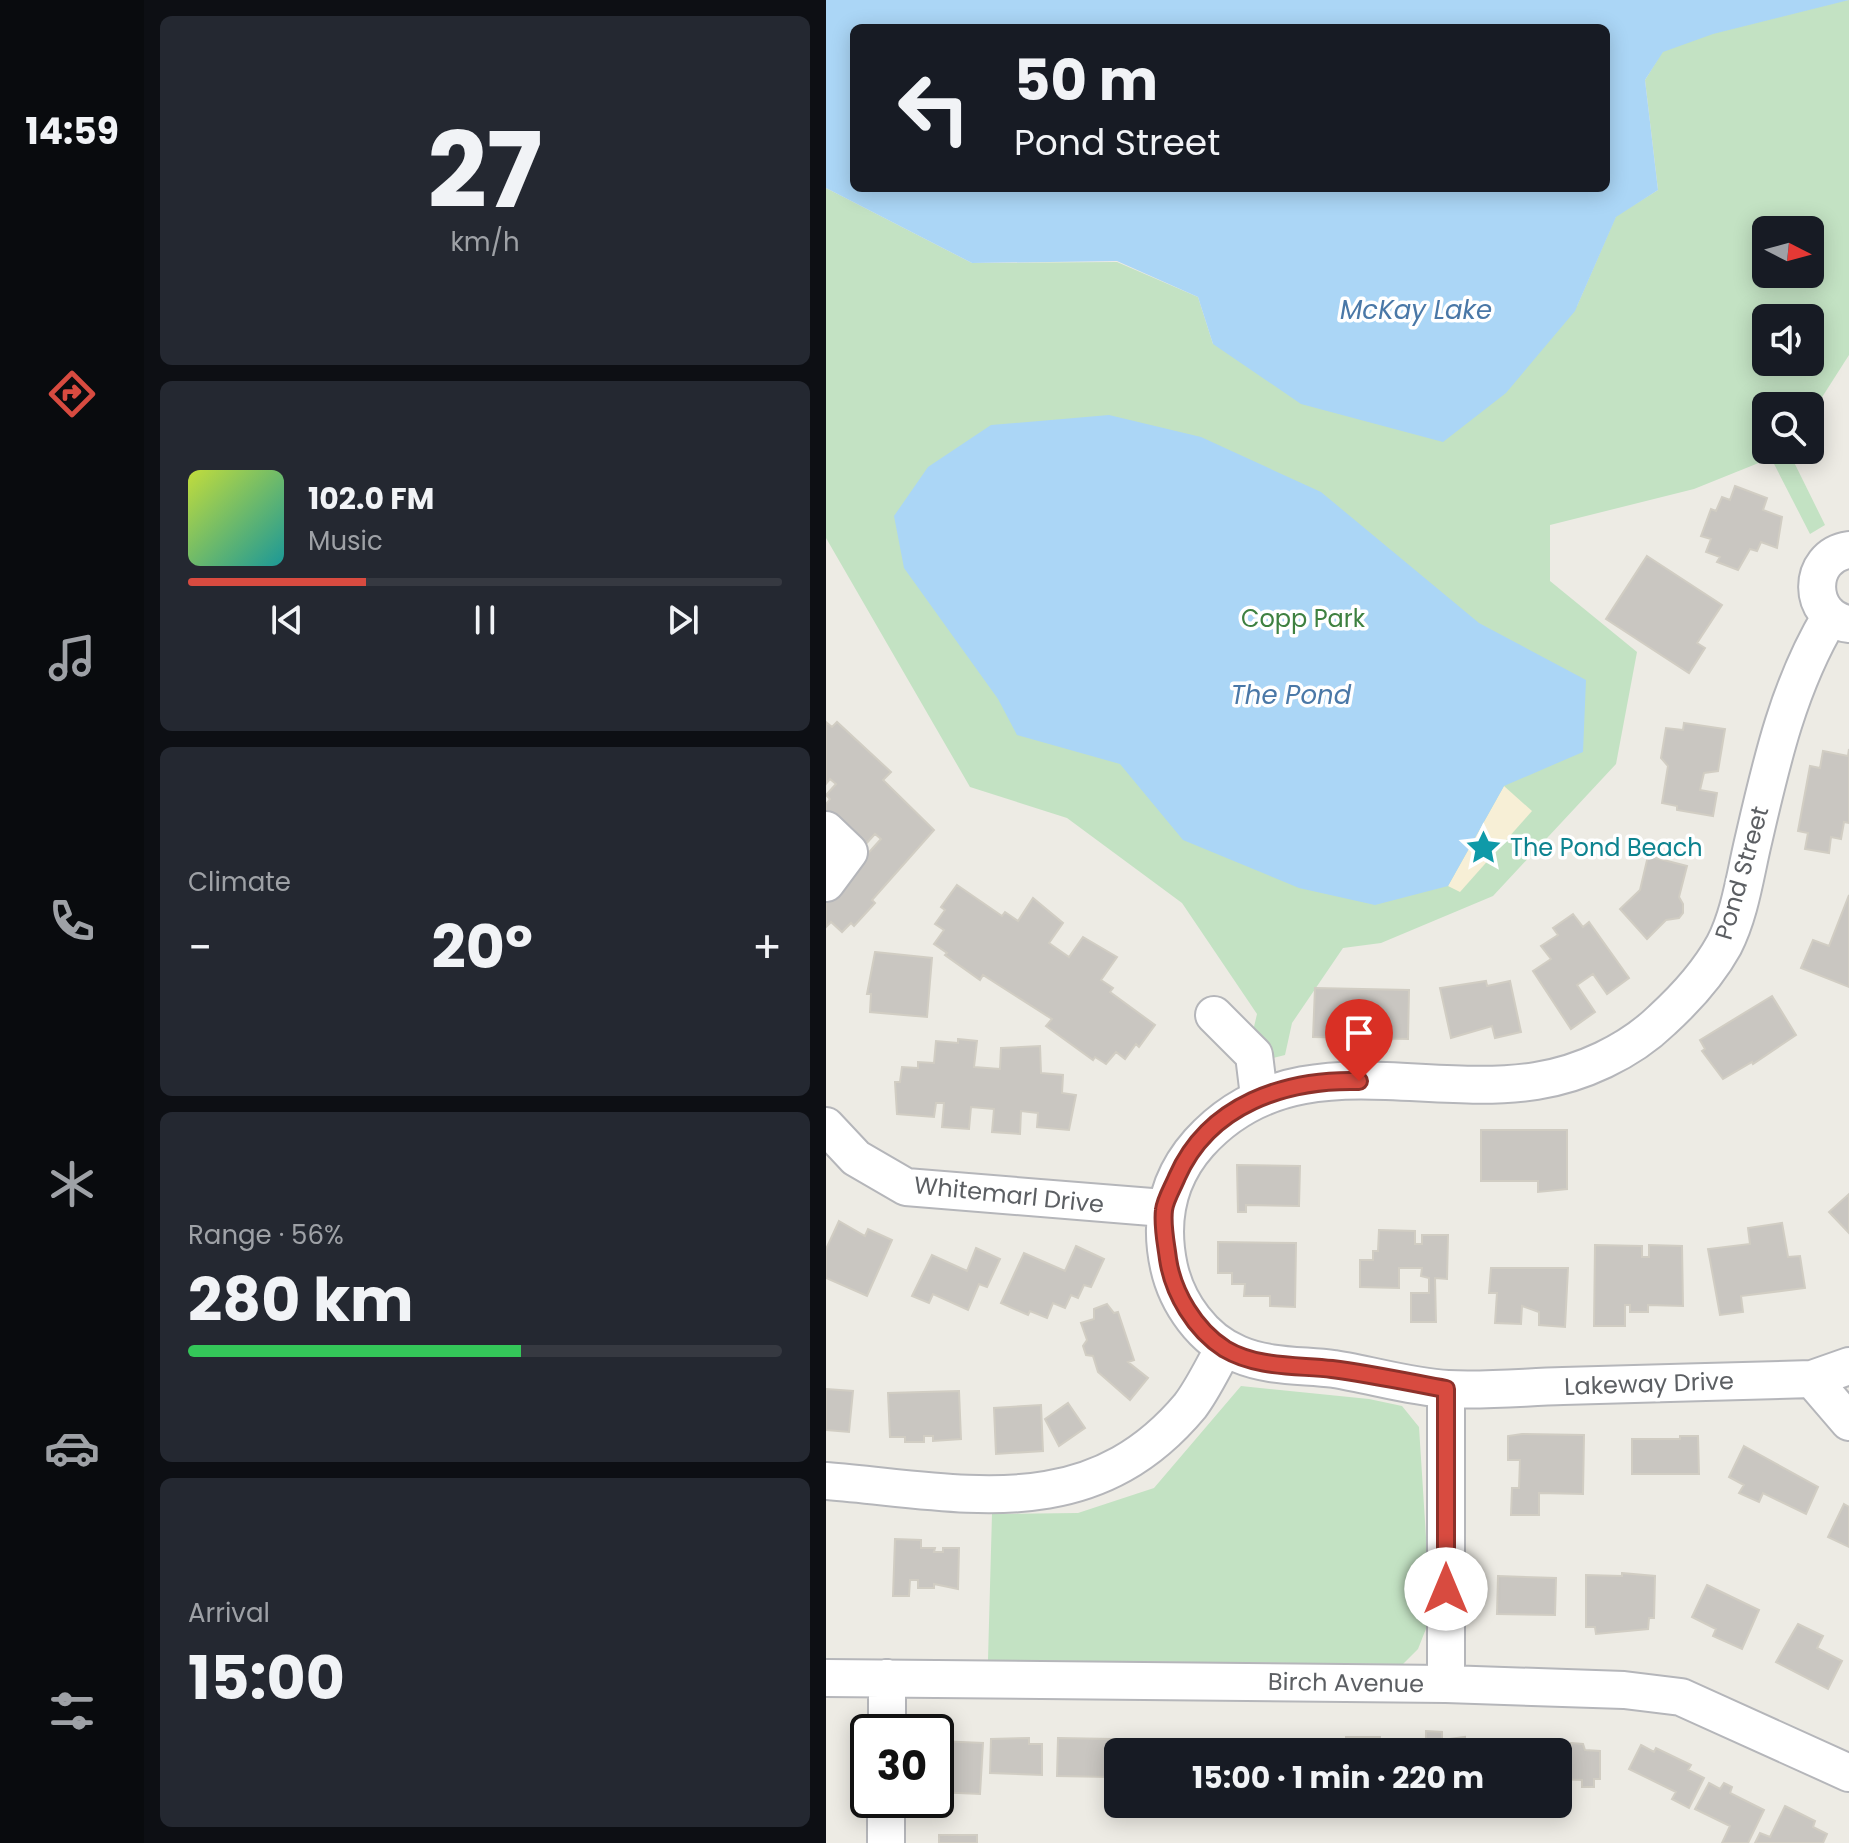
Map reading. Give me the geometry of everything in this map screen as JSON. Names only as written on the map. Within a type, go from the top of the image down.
[{"type":"street","name":"Pond Street","points":[[1164,1208],[1192,1152],[1232,1111],[1259,1096],[1330,1080],[1505,1084],[1543,1080],[1609,1058],[1659,1024],[1701,980],[1725,942],[1738,906],[1776,744],[1794,690],[1840,620],[1818,598],[1818,575],[1832,556],[1849,550]]},
{"type":"street","points":[[826,830],[849,852],[826,883]]},
{"type":"street","points":[[1214,1015],[1254,1055],[1259,1096]]},
{"type":"street","name":"Whitemarl Drive","points":[[826,1126],[856,1158],[906,1187],[1164,1208]]},
{"type":"street","points":[[1164,1208],[1169,1266],[1177,1294],[1198,1324],[1224,1348],[1264,1363],[1333,1369],[1446,1389],[1446,1684]]},
{"type":"street","points":[[826,1481],[1002,1496],[1064,1488],[1111,1471],[1157,1438],[1191,1405],[1224,1348]]},
{"type":"street","name":"Lakeway Drive","points":[[1446,1389],[1812,1379],[1849,1366]]},
{"type":"street","points":[[1812,1379],[1849,1422]]},
{"type":"street","name":"Birch Avenue","points":[[826,1678],[1446,1684],[1624,1690],[1681,1697],[1849,1773]]},
{"type":"street","points":[[887,1678],[887,1714]]},
{"type":"street","points":[[886,1818],[886,1843]]},
{"type":"green space","name":"Copp Park","points":[[1849,0],[1849,355],[1824,394],[1752,392],[1752,464],[1756,464],[1694,489],[1550,525],[1550,581],[1637,652],[1616,764],[1493,896],[1381,943],[1343,948],[1292,1023],[1285,1055],[1245,1065],[1257,1014],[1182,903],[1067,818],[970,787],[826,538],[826,188],[972,263],[1117,262],[1198,297],[1213,344],[1577,306],[1616,216],[1658,190],[1645,80],[1658,59],[1658,25]]},
{"type":"green space","name":"Copp Park","points":[[1774,464],[1795,464],[1825,525],[1810,534]]},
{"type":"green space","points":[[1241,1386],[1369,1399],[1402,1406],[1419,1427],[1431,1616],[1418,1649],[1403,1664],[988,1660],[992,1514],[1078,1513],[1154,1488]]},
{"type":"sand","name":"The Pond Beach","points":[[1504,786],[1532,811],[1460,892],[1448,886]]},
{"type":"water","name":"McKay Lake","points":[[826,0],[1849,0],[1713,34],[1663,52],[1645,80],[1658,190],[1616,217],[1575,311],[1506,393],[1443,442],[1301,404],[1213,344],[1198,297],[1117,261],[972,263],[826,188]]},
{"type":"water","name":"The Pond","points":[[1109,415],[1201,437],[1321,492],[1479,623],[1586,680],[1583,752],[1504,786],[1448,886],[1375,905],[1299,888],[1183,840],[1120,764],[1017,735],[998,699],[904,568],[894,516],[928,467],[991,425]]},
{"type":"building","points":[[1735,486],[1767,498],[1763,510],[1782,517],[1777,548],[1761,542],[1757,551],[1750,549],[1738,570],[1717,562],[1720,557],[1706,552],[1711,539],[1701,536],[1711,509],[1716,511],[1722,497],[1730,500]]},
{"type":"building","points":[[1647,556],[1722,605],[1697,643],[1705,648],[1689,673],[1606,619]]},
{"type":"building","points":[[826,722],[832,727],[837,722],[891,772],[883,780],[934,830],[872,900],[875,903],[854,926],[851,923],[842,932],[831,922],[826,927],[826,900],[881,839],[875,834],[863,847],[826,814],[826,804],[830,799],[826,795],[836,784],[830,779],[826,784]]},
{"type":"building","points":[[1684,723],[1725,729],[1718,771],[1704,773],[1700,790],[1717,793],[1713,816],[1677,810],[1677,806],[1662,803],[1668,766],[1661,758],[1666,728],[1683,730]]},
{"type":"building","points":[[1849,749],[1849,823],[1844,822],[1841,839],[1831,837],[1829,853],[1805,849],[1808,833],[1798,831],[1810,766],[1820,768],[1823,751],[1848,756]]},
{"type":"building","points":[[1648,856],[1687,866],[1679,897],[1683,913],[1679,918],[1666,920],[1647,939],[1620,909],[1640,890]]},
{"type":"building","points":[[957,885],[1002,916],[1005,912],[1018,921],[1033,898],[1063,923],[1049,943],[1069,957],[1083,937],[1117,957],[1101,980],[1113,988],[1110,992],[1155,1025],[1139,1047],[1136,1044],[1125,1059],[1116,1052],[1106,1064],[1095,1057],[1093,1060],[1046,1026],[1052,1019],[983,975],[980,980],[945,955],[947,953],[934,944],[944,930],[935,924],[945,910],[941,907]]},
{"type":"building","points":[[1849,895],[1849,987],[1801,968],[1813,940],[1829,946]]},
{"type":"building","points":[[1573,914],[1583,927],[1589,922],[1629,978],[1607,994],[1593,974],[1577,985],[1595,1012],[1571,1029],[1533,971],[1551,959],[1541,946],[1558,935],[1553,928]]},
{"type":"building","points":[[875,952],[932,958],[927,1017],[870,1012],[871,994],[867,994]]},
{"type":"building","points":[[1486,981],[1487,986],[1510,981],[1521,1032],[1495,1038],[1492,1026],[1451,1038],[1440,988]]},
{"type":"building","points":[[1315,988],[1409,990],[1408,1039],[1313,1037]]},
{"type":"building","points":[[1772,996],[1796,1035],[1753,1064],[1723,1079],[1702,1051],[1705,1049],[1700,1040]]},
{"type":"building","points":[[958,1039],[977,1041],[974,1067],[1000,1069],[1001,1048],[1040,1046],[1041,1073],[1063,1075],[1062,1093],[1076,1095],[1069,1130],[1037,1127],[1038,1113],[1021,1111],[1020,1134],[992,1132],[994,1109],[971,1107],[969,1129],[942,1127],[944,1103],[936,1103],[934,1117],[897,1114],[895,1082],[900,1082],[902,1067],[918,1068],[918,1062],[934,1063],[936,1041],[958,1043]]},
{"type":"building","points":[[1481,1130],[1567,1130],[1567,1189],[1538,1192],[1538,1181],[1481,1181]]},
{"type":"building","points":[[1237,1165],[1300,1166],[1299,1206],[1246,1205],[1246,1212],[1238,1212]]},
{"type":"building","points":[[1849,1194],[1849,1233],[1829,1212]]},
{"type":"building","points":[[839,1221],[865,1236],[868,1229],[892,1240],[867,1296],[826,1278],[826,1249]]},
{"type":"building","points":[[1782,1223],[1788,1257],[1800,1256],[1805,1288],[1741,1296],[1743,1312],[1720,1315],[1708,1249],[1750,1244],[1748,1228]]},
{"type":"building","points":[[1379,1230],[1415,1231],[1415,1244],[1422,1244],[1422,1235],[1448,1235],[1447,1279],[1435,1278],[1436,1322],[1411,1322],[1411,1293],[1429,1293],[1429,1278],[1421,1276],[1422,1268],[1399,1268],[1399,1288],[1360,1287],[1360,1260],[1373,1260],[1373,1251],[1378,1251]]},
{"type":"building","points":[[1218,1242],[1296,1243],[1295,1307],[1270,1306],[1270,1296],[1244,1296],[1245,1284],[1232,1284],[1232,1273],[1218,1273]]},
{"type":"building","points":[[1595,1245],[1642,1246],[1642,1257],[1649,1257],[1649,1245],[1682,1246],[1683,1306],[1648,1305],[1648,1312],[1630,1312],[1630,1305],[1625,1305],[1625,1326],[1594,1326]]},
{"type":"building","points":[[1076,1246],[1104,1259],[1091,1287],[1084,1285],[1078,1298],[1071,1295],[1065,1308],[1053,1303],[1047,1318],[1030,1311],[1028,1315],[1001,1303],[1024,1253],[1065,1271]]},
{"type":"building","points":[[976,1248],[1000,1259],[987,1287],[979,1284],[968,1310],[933,1294],[929,1303],[912,1296],[932,1255],[967,1271]]},
{"type":"building","points":[[1491,1268],[1568,1268],[1565,1327],[1539,1325],[1539,1312],[1522,1306],[1521,1324],[1495,1323],[1497,1293],[1489,1293]]},
{"type":"building","points":[[1107,1304],[1114,1313],[1118,1312],[1134,1360],[1128,1362],[1148,1378],[1130,1400],[1098,1372],[1093,1356],[1086,1355],[1083,1346],[1087,1340],[1081,1323],[1094,1319],[1094,1309]]},
{"type":"building","points":[[826,1389],[853,1391],[849,1432],[826,1430]]},
{"type":"building","points":[[959,1391],[961,1439],[933,1441],[933,1436],[924,1436],[924,1442],[905,1442],[905,1437],[890,1437],[888,1393]]},
{"type":"building","points":[[1068,1403],[1085,1428],[1059,1446],[1045,1419]]},
{"type":"building","points":[[1041,1405],[1043,1451],[996,1454],[994,1408]]},
{"type":"building","points":[[1584,1435],[1583,1494],[1539,1493],[1539,1515],[1511,1515],[1512,1488],[1519,1488],[1520,1460],[1508,1460],[1508,1436]]},
{"type":"building","points":[[1680,1436],[1698,1436],[1699,1474],[1632,1474],[1632,1439],[1680,1439]]},
{"type":"building","points":[[1744,1446],[1818,1487],[1806,1514],[1763,1493],[1759,1502],[1739,1493],[1744,1485],[1729,1477]]},
{"type":"building","points":[[1844,1504],[1849,1507],[1849,1547],[1828,1537]]},
{"type":"building","points":[[895,1539],[921,1540],[921,1548],[935,1548],[934,1552],[943,1552],[943,1548],[959,1548],[958,1589],[934,1584],[934,1588],[918,1588],[918,1580],[910,1580],[909,1596],[893,1596]]},
{"type":"building","points":[[1622,1573],[1655,1576],[1654,1618],[1649,1618],[1648,1629],[1596,1634],[1595,1627],[1586,1627],[1586,1575],[1622,1576]]},
{"type":"building","points":[[1498,1576],[1556,1578],[1555,1615],[1497,1614]]},
{"type":"building","points":[[1707,1585],[1759,1610],[1742,1649],[1713,1636],[1716,1629],[1692,1617]]},
{"type":"building","points":[[1798,1624],[1823,1636],[1817,1648],[1842,1661],[1828,1689],[1776,1662]]},
{"type":"building","points":[[1426,1731],[1442,1732],[1442,1738],[1426,1738]]},
{"type":"building","points":[[1029,1738],[1029,1744],[1042,1744],[1042,1775],[990,1773],[991,1739]]},
{"type":"building","points":[[1058,1738],[1104,1739],[1104,1777],[1057,1776]]},
{"type":"building","points":[[954,1742],[983,1743],[980,1794],[954,1793]]},
{"type":"building","points":[[1572,1743],[1583,1744],[1585,1750],[1600,1751],[1600,1779],[1594,1779],[1594,1787],[1582,1787],[1582,1780],[1572,1780]]},
{"type":"building","points":[[1641,1745],[1654,1752],[1656,1748],[1691,1765],[1688,1770],[1704,1778],[1689,1808],[1672,1799],[1676,1792],[1629,1769]]},
{"type":"building","points":[[1709,1783],[1720,1789],[1724,1783],[1732,1787],[1730,1793],[1764,1810],[1748,1843],[1722,1843],[1730,1826],[1695,1809]]},
{"type":"building","points":[[1785,1806],[1815,1821],[1813,1827],[1827,1834],[1823,1843],[1755,1843],[1760,1833],[1770,1837]]},
{"type":"building","points":[[939,1835],[977,1835],[977,1843],[939,1843]]},
{"type":"place","name":"The Pond Beach","points":[[1484,848]]},
{"type":"route","points":[[1359,1081],[1330,1080],[1274,1091],[1232,1111],[1213,1128],[1181,1168],[1164,1208],[1169,1266],[1177,1294],[1198,1324],[1224,1348],[1243,1357],[1264,1363],[1333,1369],[1446,1389],[1446,1589]]}]
